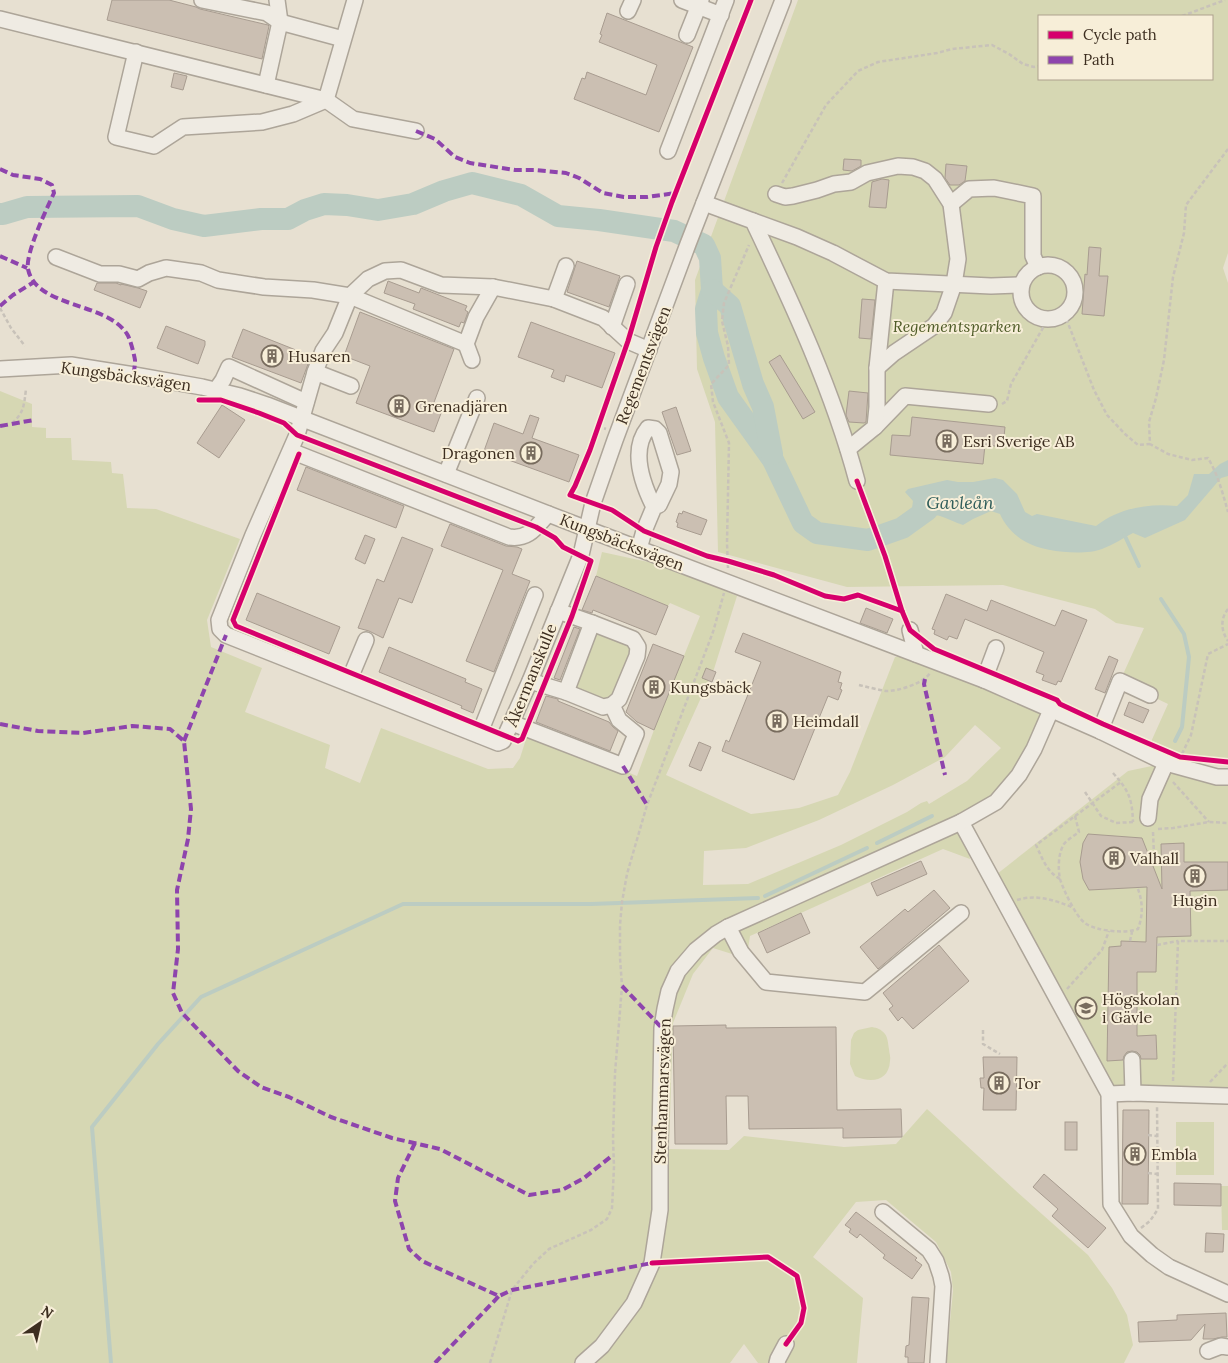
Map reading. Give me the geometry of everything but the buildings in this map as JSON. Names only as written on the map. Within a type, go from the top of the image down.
[{"type":"street","points":[[203,0],[267,13],[280,22],[343,39]]},
{"type":"street","points":[[266,85],[280,22],[276,0]]},
{"type":"street","points":[[326,100],[355,0]]},
{"type":"street","points":[[682,0],[699,3],[721,15]]},
{"type":"street","points":[[668,151],[726,0]]},
{"type":"street","name":"Regementsvägen","points":[[587,529],[593,503],[688,244],[783,0]]},
{"type":"street","points":[[688,35],[699,3]]},
{"type":"street","points":[[0,18],[326,100],[353,119],[416,131]]},
{"type":"street","points":[[136,52],[116,137],[154,146],[183,127],[262,122],[294,114],[326,100]]},
{"type":"street","points":[[776,194],[784,197],[793,196],[834,184],[851,182],[867,173],[898,166],[913,167],[925,171],[935,179],[951,204],[958,259],[954,284],[944,314],[934,326],[894,353],[877,368]]},
{"type":"street","points":[[951,204],[970,189],[994,188],[1033,196],[1033,256],[1038,267]]},
{"type":"street","points":[[704,203],[797,237],[833,253],[886,282],[991,286],[1022,285]]},
{"type":"street","points":[[753,221],[784,286],[816,362],[848,449],[857,481]]},
{"type":"street","points":[[56,257],[100,274],[119,274],[138,279],[149,273],[166,268],[201,273],[218,280],[264,287],[313,290],[350,296],[466,344]]},
{"type":"street","points":[[1046,265],[1055,266],[1069,275],[1073,283],[1074,300],[1064,313],[1056,318],[1040,318],[1032,314],[1026,309],[1022,301],[1022,285],[1025,278],[1038,267],[1046,265]]},
{"type":"street","points":[[554,299],[566,266]]},
{"type":"street","points":[[350,296],[368,279],[385,271],[401,270],[441,285],[493,287],[554,299],[604,318],[628,341],[649,350]]},
{"type":"street","points":[[875,427],[877,368],[886,282]]},
{"type":"street","points":[[612,327],[627,284]]},
{"type":"street","points":[[472,360],[466,344],[476,317],[493,287]]},
{"type":"street","name":"Åkermanskulle","points":[[350,296],[335,333],[324,351],[315,372],[291,451],[251,539],[219,620],[220,630],[226,636],[479,735],[498,742],[503,741],[530,681],[581,555],[587,529]]},
{"type":"street","name":"Kungsbäcksvägen","points":[[0,369],[70,366],[134,375],[216,390],[258,402],[984,680],[1167,762],[1217,777],[1228,777]]},
{"type":"street","points":[[216,390],[229,367],[306,402]]},
{"type":"street","points":[[315,372],[351,386]]},
{"type":"street","points":[[848,449],[875,427],[905,396],[989,404]]},
{"type":"street","points":[[446,474],[477,398]]},
{"type":"street","points":[[291,451],[509,537],[518,538],[527,535],[548,514]]},
{"type":"street","points":[[639,549],[654,507]]},
{"type":"street","points":[[479,735],[535,595]]},
{"type":"street","points":[[530,681],[566,692],[603,707],[612,705],[620,699],[637,656],[638,647],[633,639],[558,611]]},
{"type":"street","points":[[566,692],[592,623]]},
{"type":"street","points":[[910,630],[916,654]]},
{"type":"street","points":[[348,683],[366,640]]},
{"type":"street","points":[[984,680],[996,648]]},
{"type":"street","points":[[1100,731],[1120,681],[1150,696]]},
{"type":"street","points":[[512,723],[623,766],[636,734],[619,720],[612,705]]},
{"type":"street","name":"Stenhammarsvägen","points":[[583,1363],[602,1346],[634,1303],[652,1263],[660,1210],[662,1028],[670,991],[678,971],[696,950],[728,927],[962,822],[996,802],[1019,775],[1034,749],[1051,710]]},
{"type":"street","points":[[1147,826],[1150,799],[1167,762]]},
{"type":"street","points":[[962,822],[1109,1094],[1111,1204],[1121,1222],[1131,1236],[1169,1267],[1228,1294]]},
{"type":"street","points":[[728,927],[741,952],[766,982],[865,992],[961,913]]},
{"type":"street","points":[[1132,1060],[1133,1093]]},
{"type":"street","points":[[1109,1094],[1228,1096]]},
{"type":"street","points":[[883,1212],[929,1250],[936,1261],[943,1286],[938,1363]]},
{"type":"street","points":[[777,1363],[786,1344]]},
{"type":"street","points":[[1208,1351],[1221,1346],[1228,1347]]},
{"type":"path","points":[[1185,15],[1226,0]]},
{"type":"path","points":[[776,194],[826,105],[858,71],[878,62],[952,49],[992,45],[1023,64],[1038,66]]},
{"type":"path","points":[[1150,444],[1149,422],[1164,360],[1173,277],[1184,233],[1186,205],[1228,149]]},
{"type":"path","points":[[490,1363],[512,1290],[533,1264],[549,1249],[590,1230],[607,1219],[612,1208],[614,1166],[612,1139],[622,986],[620,958],[622,902],[627,874],[647,805],[710,639],[727,583],[728,561],[726,543],[729,443],[713,402],[711,384],[729,365],[728,346],[722,321],[724,303],[750,244]]},
{"type":"path","points":[[0,308],[24,346]]},
{"type":"path","points":[[1064,313],[1094,390],[1107,415],[1138,445],[1150,444],[1168,454],[1192,460],[1208,458],[1226,501],[1228,512]]},
{"type":"path","points":[[989,404],[1001,404],[1007,401],[1010,384],[1048,319]]},
{"type":"path","points":[[12,424],[20,416],[24,407],[26,389]]},
{"type":"path","points":[[596,434],[601,418]]},
{"type":"path","points":[[598,426],[608,429]]},
{"type":"path","points":[[721,559],[736,563]]},
{"type":"path","points":[[1180,757],[1191,735],[1208,654],[1228,642],[1222,629],[1222,620],[1228,610]]},
{"type":"path","points":[[859,685],[888,691],[908,686],[925,680],[935,662]]},
{"type":"path","points":[[1190,758],[1180,757],[1167,762],[1209,822]]},
{"type":"path","points":[[1113,773],[1128,792],[1132,804],[1133,822]]},
{"type":"path","points":[[1029,850],[1121,782]]},
{"type":"path","points":[[1085,792],[1101,816],[1116,823],[1133,822],[1159,828],[1173,828],[1209,822],[1228,823]]},
{"type":"path","points":[[1075,816],[1079,832],[1064,844],[1059,859],[1060,879],[1072,907],[1084,923],[1109,930],[1132,932],[1138,929],[1142,916],[1138,889]]},
{"type":"path","points":[[1147,826],[1154,855]]},
{"type":"path","points":[[1036,845],[1053,875],[1060,879]]},
{"type":"path","points":[[1006,903],[1022,898],[1047,898],[1072,907]]},
{"type":"path","points":[[1058,1000],[1102,950],[1109,930]]},
{"type":"path","points":[[1130,941],[1132,932]]},
{"type":"path","points":[[1157,945],[1178,940],[1228,941]]},
{"type":"path","points":[[1173,1094],[1178,940]]},
{"type":"path","points":[[983,1030],[983,1044],[1000,1054]]},
{"type":"path","points":[[1198,1095],[1228,1063]]},
{"type":"path","points":[[1131,1236],[1150,1222],[1158,1209],[1156,1094]]},
{"type":"path","points":[[1148,1136],[1157,1136]]},
{"type":"path","points":[[1148,1173],[1158,1174]]},
{"type":"green space","name":"Regementsparken","points":[[798,0],[1228,0],[1228,253],[1223,268],[1228,283],[1228,762],[1180,757],[1150,744],[1168,704],[1120,681],[1144,628],[1116,623],[1095,609],[1003,585],[847,587],[718,552],[715,422],[697,369],[695,280]]},
{"type":"green space","points":[[0,391],[32,404],[32,427],[46,428],[46,438],[71,438],[72,460],[111,462],[112,473],[123,474],[127,508],[156,509],[240,539],[207,620],[211,647],[262,668],[245,712],[330,745],[325,768],[360,783],[381,728],[488,769],[513,768],[520,758],[528,733],[637,776],[700,616],[670,603],[668,606],[596,576],[602,552],[662,565],[737,596],[714,669],[666,775],[751,814],[799,808],[838,795],[850,772],[895,657],[916,654],[1051,710],[1019,775],[962,822],[970,859],[943,849],[750,936],[748,949],[732,954],[713,948],[693,974],[673,1023],[669,1149],[729,1150],[744,1136],[844,1147],[896,1144],[927,1109],[1088,1255],[1112,1288],[1127,1315],[1133,1345],[1124,1363],[946,1363],[953,1291],[951,1272],[936,1242],[886,1200],[856,1202],[813,1257],[863,1298],[857,1363],[758,1363],[744,1344],[730,1363],[0,1363]],"holes":[[[975,725],[1001,748],[967,781],[929,804],[927,801],[921,803],[841,845],[748,884],[703,885],[704,851],[746,848],[819,820],[893,785],[945,757]]]},
{"type":"green space","points":[[602,629],[631,643],[633,654],[617,694],[605,702],[573,689],[593,632]]},
{"type":"green space","points":[[1166,763],[1228,777],[1228,1097],[1109,1094],[992,878],[1128,771]]},
{"type":"green space","points":[[872,1027],[877,1028],[886,1036],[890,1060],[889,1068],[883,1077],[867,1080],[855,1076],[850,1064],[851,1040],[854,1033],[858,1030]]},
{"type":"green space","points":[[1176,1122],[1214,1122],[1214,1175],[1176,1175]]},
{"type":"green space","points":[[1221,1186],[1228,1186],[1228,1230],[1222,1230]]},
{"type":"water","name":"Gavleån","points":[[1228,460],[1228,476],[1221,478],[1185,520],[1145,538],[1133,533],[1110,546],[1094,551],[1064,552],[1033,545],[1014,534],[1000,514],[991,511],[963,525],[940,516],[930,517],[921,522],[906,536],[900,523],[912,508],[913,501],[905,492],[908,489],[947,480],[973,482],[995,478],[1003,480],[1017,494],[1025,512],[1032,516],[1037,514],[1096,526],[1114,515],[1134,508],[1155,505],[1177,506],[1188,495],[1194,474],[1209,474],[1220,464]]},
{"type":"waterway","points":[[0,214],[27,207],[138,206],[173,219],[204,226],[261,219],[288,219],[305,210],[324,204],[347,205],[378,210],[413,204],[444,191],[472,183],[521,195],[558,216],[674,231],[704,245],[710,258],[712,290],[706,309],[707,333],[714,358],[728,397],[773,460],[803,523],[817,533],[868,540],[902,528],[927,510]]},
{"type":"waterway","points":[[712,290],[730,306],[753,384],[763,407],[772,454]]},
{"type":"waterway","points":[[1124,534],[1139,566]]},
{"type":"waterway","points":[[1161,599],[1184,634],[1189,657],[1182,727],[1175,741]]},
{"type":"waterway","points":[[877,843],[932,816]]},
{"type":"waterway","points":[[765,896],[867,848]]},
{"type":"waterway","points":[[111,1363],[92,1127],[158,1044],[201,997],[403,904],[591,904],[758,898]]},
{"type":"marked path","points":[[416,131],[435,139],[455,157],[470,163],[515,170],[566,173],[579,178],[603,193],[624,197],[647,197],[676,193]]},
{"type":"marked path","points":[[0,169],[13,175],[40,179],[52,185],[54,193],[33,242],[28,269],[34,282],[44,291],[104,316],[117,324],[127,334],[131,342],[135,360],[134,375]]},
{"type":"marked path","points":[[0,256],[27,268]]},
{"type":"marked path","points":[[0,306],[34,282]]},
{"type":"marked path","points":[[0,426],[34,420]]},
{"type":"marked path","points":[[184,741],[226,635]]},
{"type":"marked path","points":[[925,679],[924,684],[945,775]]},
{"type":"marked path","points":[[0,724],[38,731],[83,733],[132,726],[170,729],[184,741],[191,809],[188,839],[177,890],[178,949],[173,993],[182,1013],[238,1071],[261,1087],[289,1097],[331,1117],[392,1138],[440,1149],[529,1195],[562,1190],[584,1178],[613,1155]]},
{"type":"marked path","points":[[623,766],[647,805]]},
{"type":"marked path","points":[[622,986],[662,1028]]},
{"type":"marked path","points":[[415,1143],[398,1178],[395,1201],[409,1249],[422,1261],[499,1296],[512,1290],[652,1263]]},
{"type":"marked path","points":[[435,1363],[499,1296]]},
{"type":"cycle path","points":[[751,0],[672,202],[656,247],[628,341],[590,450],[570,495],[612,510],[644,531],[707,556],[774,575],[825,596],[844,599],[858,595],[902,611],[910,630],[934,649],[1057,700],[1060,704],[1103,724],[1180,757],[1228,762]]},
{"type":"cycle path","points":[[199,400],[221,400],[284,423],[297,435],[536,527],[555,538],[563,547],[591,561],[572,616],[522,739],[518,741],[236,626],[233,620],[299,454]]},
{"type":"cycle path","points":[[857,481],[885,556],[902,611]]},
{"type":"cycle path","points":[[652,1263],[768,1257],[797,1276],[804,1308],[801,1323],[786,1344]]},
{"type":"place","name":"Husaren","points":[[272,356]]},
{"type":"place","name":"Grenadjären","points":[[399,406]]},
{"type":"place","name":"Esri Sverige AB","points":[[947,441]]},
{"type":"place","name":"Dragonen","points":[[531,453]]},
{"type":"place","name":"Kungsbäck","points":[[654,687]]},
{"type":"place","name":"Heimdall","points":[[777,721]]},
{"type":"place","name":"Valhall","points":[[1114,858]]},
{"type":"place","name":"Hugin","points":[[1195,876]]},
{"type":"place","name":"Högskolan i Gävle","points":[[1086,1008]]},
{"type":"place","name":"Tor","points":[[999,1083]]},
{"type":"place","name":"Embla","points":[[1135,1154]]}]
